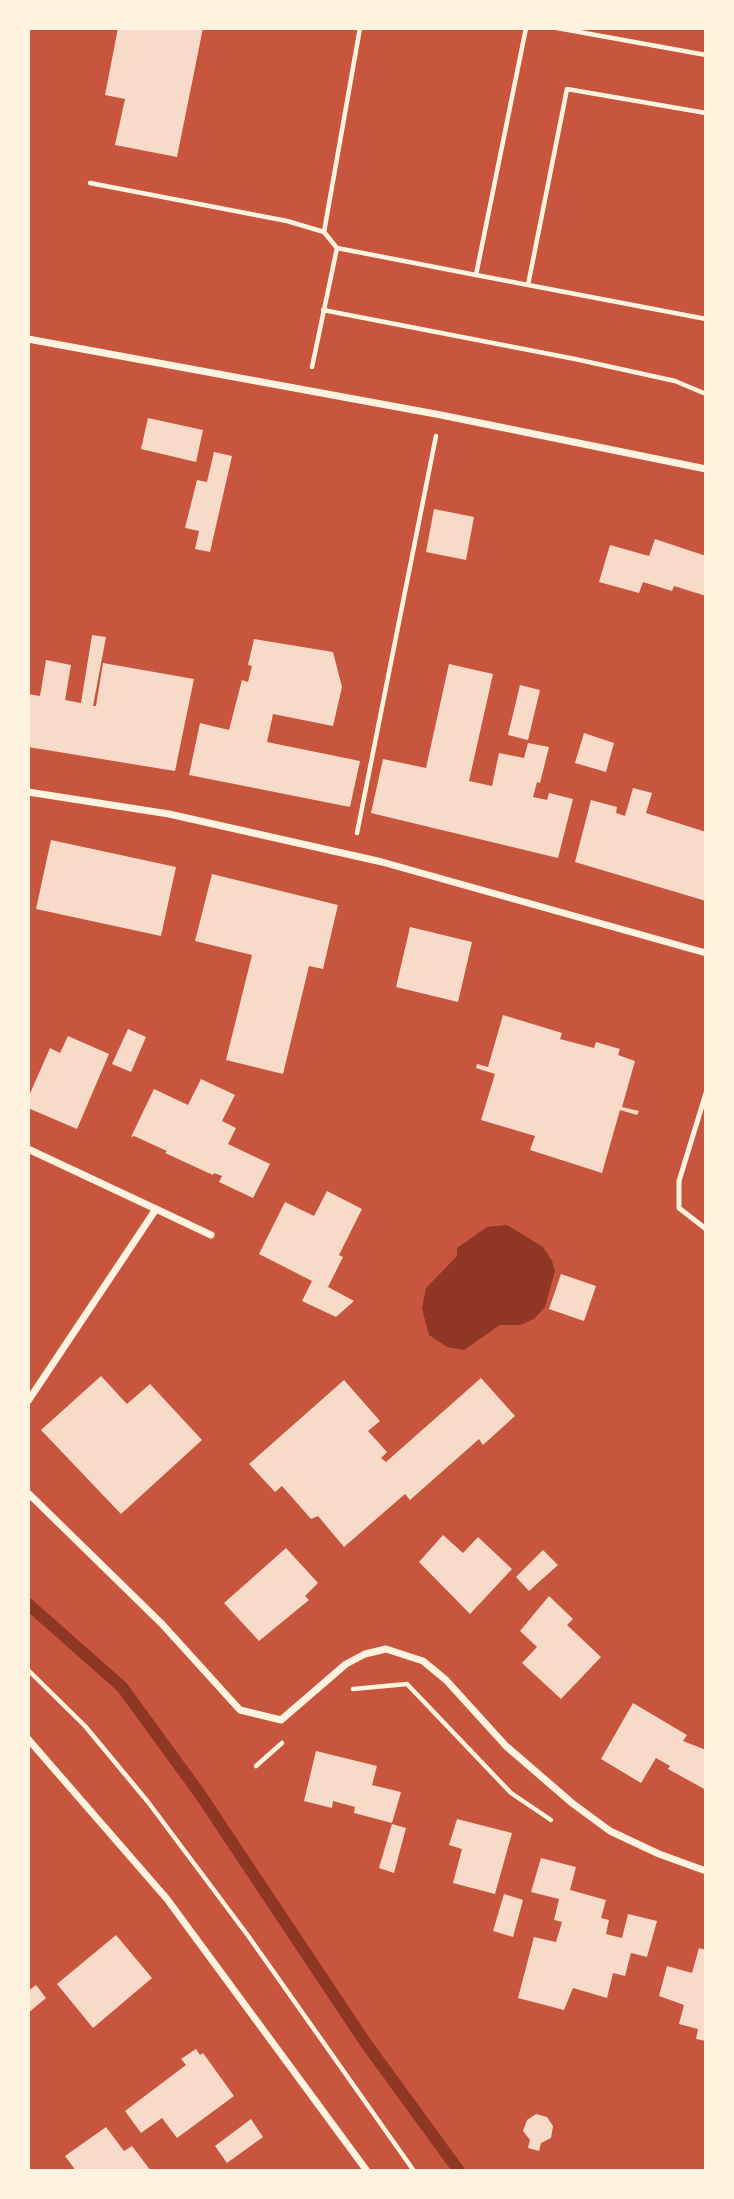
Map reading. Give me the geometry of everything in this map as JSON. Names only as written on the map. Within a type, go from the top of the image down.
[{"type":"street","points":[[28,339],[440,415],[706,469]]},
{"type":"street","points":[[28,792],[157,811],[352,855],[706,953]]},
{"type":"street","points":[[28,1149],[211,1235]]},
{"type":"street","points":[[28,1401],[156,1209]]},
{"type":"street","points":[[28,1493],[162,1625],[240,1710],[281,1720],[346,1664],[365,1654],[386,1649],[423,1661],[446,1680],[506,1746],[610,1831],[659,1854],[706,1871]]},
{"type":"street","points":[[28,1739],[167,1899],[367,2171]]},
{"type":"lane","points":[[706,1093],[679,1181],[680,1209],[706,1229]]},
{"type":"path","points":[[324,232],[360,28]]},
{"type":"path","points":[[476,275],[526,28]]},
{"type":"path","points":[[557,28],[584,30],[706,55]]},
{"type":"path","points":[[528,285],[567,89],[706,113]]},
{"type":"path","points":[[90,183],[287,220],[324,232],[337,248],[706,319]]},
{"type":"path","points":[[308,390],[337,248]]},
{"type":"path","points":[[323,310],[575,359],[675,381],[706,394]]},
{"type":"path","points":[[352,855],[440,415]]},
{"type":"path","points":[[28,1670],[85,1726],[148,1802],[249,1937],[414,2171]]},
{"type":"path","points":[[315,1693],[446,1680]]},
{"type":"shaded area","points":[[507,1225],[543,1247],[552,1261],[555,1271],[545,1307],[534,1319],[520,1325],[500,1325],[464,1350],[447,1347],[429,1335],[422,1309],[426,1288],[457,1256],[457,1248],[487,1227]]},
{"type":"building","points":[[118,28],[203,28],[177,157],[115,145],[125,99],[105,95]]},
{"type":"building","points":[[148,418],[203,430],[196,462],[141,449]]},
{"type":"building","points":[[214,452],[232,456],[210,552],[195,549],[199,531],[185,528],[197,480],[207,482]]},
{"type":"building","points":[[434,509],[474,517],[466,560],[426,552]]},
{"type":"building","points":[[655,539],[706,556],[706,596],[674,586],[672,591],[643,582],[639,593],[599,582],[610,545],[649,556]]},
{"type":"building","points":[[92,635],[106,637],[93,706],[96,706],[103,663],[194,679],[175,771],[28,747],[28,694],[40,696],[46,660],[71,665],[65,700],[81,703]]},
{"type":"building","points":[[254,639],[333,652],[342,687],[333,726],[273,714],[267,742],[360,761],[350,807],[189,775],[200,723],[229,730],[242,680],[248,682],[252,666],[248,665]]},
{"type":"building","points":[[449,664],[493,674],[469,781],[492,786],[499,753],[524,758],[528,743],[549,747],[540,783],[537,782],[533,797],[547,800],[549,793],[573,799],[558,858],[371,813],[383,759],[426,768]]},
{"type":"building","points":[[520,685],[540,690],[528,740],[508,735]]},
{"type":"building","points":[[584,733],[614,743],[606,772],[575,763]]},
{"type":"building","points":[[633,788],[652,793],[646,813],[706,832],[706,901],[575,862],[591,800],[617,807],[616,813],[625,816]]},
{"type":"building","points":[[51,840],[176,867],[161,936],[36,909]]},
{"type":"building","points":[[212,874],[338,905],[323,969],[309,966],[283,1074],[226,1060],[252,955],[195,941]]},
{"type":"building","points":[[410,927],[472,942],[458,1002],[396,987]]},
{"type":"building","points":[[503,1015],[562,1033],[560,1039],[594,1048],[596,1042],[620,1049],[618,1055],[635,1061],[622,1107],[639,1111],[637,1115],[620,1110],[602,1173],[530,1150],[535,1136],[481,1120],[495,1074],[476,1068],[477,1064],[488,1067]]},
{"type":"building","points":[[128,1029],[146,1037],[131,1072],[112,1064]]},
{"type":"building","points":[[68,1036],[109,1054],[77,1129],[28,1108],[28,1098],[50,1048],[60,1053]]},
{"type":"building","points":[[201,1079],[235,1095],[222,1121],[236,1128],[228,1144],[270,1164],[253,1198],[219,1182],[222,1176],[213,1175],[165,1153],[167,1151],[131,1137],[154,1089],[188,1105]]},
{"type":"building","points":[[327,1191],[362,1209],[339,1255],[343,1257],[328,1287],[354,1301],[336,1317],[302,1301],[312,1281],[259,1254],[285,1202],[314,1216]]},
{"type":"building","points":[[561,1274],[596,1286],[584,1321],[549,1309]]},
{"type":"building","points":[[101,1376],[127,1404],[150,1384],[202,1440],[121,1514],[41,1430]]},
{"type":"building","points":[[481,1378],[515,1416],[483,1445],[479,1439],[410,1500],[405,1494],[344,1547],[318,1516],[311,1519],[282,1486],[275,1492],[249,1464],[344,1380],[380,1421],[368,1431],[387,1452],[381,1458],[386,1462]]},
{"type":"building","points":[[443,1535],[463,1553],[478,1537],[512,1569],[470,1614],[419,1562]]},
{"type":"building","points":[[286,1548],[318,1583],[305,1596],[309,1600],[259,1641],[224,1603]]},
{"type":"building","points":[[543,1550],[558,1565],[529,1591],[516,1577]]},
{"type":"building","points":[[549,1596],[573,1619],[567,1625],[601,1657],[561,1699],[522,1663],[537,1647],[520,1631]]},
{"type":"building","points":[[633,1703],[687,1735],[683,1741],[706,1750],[706,1790],[668,1769],[670,1766],[656,1758],[641,1783],[601,1759]]},
{"type":"building","points":[[316,1751],[377,1766],[372,1785],[401,1792],[392,1823],[354,1813],[355,1807],[333,1801],[332,1808],[304,1801]]},
{"type":"building","points":[[457,1819],[512,1833],[495,1894],[453,1883],[462,1849],[449,1845]]},
{"type":"building","points":[[392,1824],[406,1828],[394,1873],[379,1868]]},
{"type":"building","points":[[541,1858],[576,1867],[570,1890],[606,1900],[601,1918],[609,1920],[606,1934],[622,1938],[628,1914],[657,1921],[647,1957],[631,1953],[625,1976],[613,1973],[607,1998],[573,1988],[564,2010],[518,1998],[534,1937],[556,1942],[562,1922],[554,1920],[559,1899],[531,1892]]},
{"type":"building","points":[[504,1894],[523,1900],[513,1937],[493,1931]]},
{"type":"building","points":[[116,1935],[152,1978],[93,2028],[57,1984]]},
{"type":"building","points":[[699,1948],[706,1950],[706,2041],[696,2039],[698,2029],[679,2024],[684,2005],[659,1996],[667,1966],[692,1973]]},
{"type":"building","points":[[36,1985],[46,1998],[28,2013],[28,1991]]},
{"type":"building","points":[[196,2049],[200,2055],[203,2053],[234,2096],[177,2138],[162,2118],[141,2133],[125,2111],[186,2065],[181,2059]]},
{"type":"building","points":[[536,2114],[547,2117],[553,2126],[551,2138],[541,2143],[539,2151],[528,2148],[530,2140],[523,2131],[527,2120]]},
{"type":"building","points":[[251,2119],[263,2137],[227,2163],[215,2146]]},
{"type":"building","points":[[106,2127],[124,2151],[132,2146],[151,2171],[76,2171],[65,2156]]},
{"type":"waterway","points":[[28,1604],[122,1687],[200,1794],[365,2042],[459,2171]]}]
